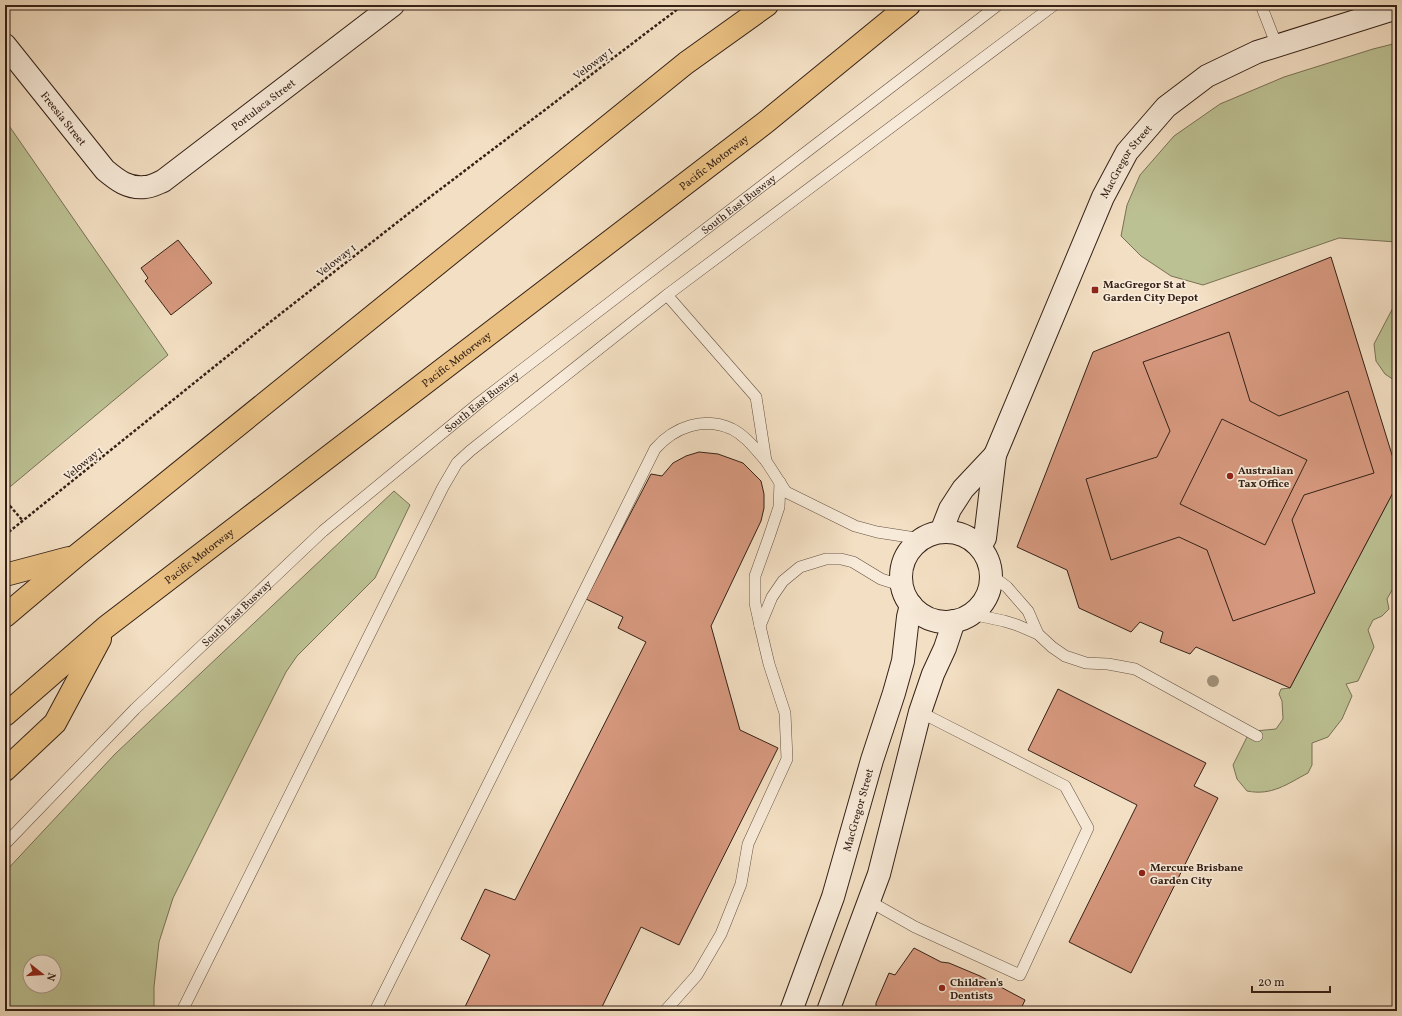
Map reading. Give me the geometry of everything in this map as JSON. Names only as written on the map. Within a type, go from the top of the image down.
[{"type":"highway","points":[[5,616],[76,556],[686,63],[767,5]]},
{"type":"highway","name":"Pacific Motorway","points":[[5,714],[106,627],[766,122],[909,5]]},
{"type":"highway","points":[[5,575],[76,556]]},
{"type":"highway","points":[[5,770],[55,723],[106,627]]},
{"type":"street","name":"Portulaca Street","points":[[128,186],[146,188],[163,181],[393,5]]},
{"type":"street","name":"MacGregor Street","points":[[980,547],[985,538],[995,455],[1103,197],[1127,152],[1166,108],[1207,76],[1257,52],[1397,8]]},
{"type":"street","name":"Freesia Street","points":[[5,45],[105,170],[114,178],[128,186]]},
{"type":"street","name":"MacGregor Street","points":[[932,535],[963,489],[995,455]]},
{"type":"street","points":[[828,1011],[879,874],[920,712],[933,674],[945,648],[963,618],[982,603],[990,590],[991,575],[988,560],[980,547],[969,538],[955,533],[932,535],[912,548],[905,559],[902,573],[907,596],[920,613],[930,619],[942,622],[963,618]]},
{"type":"street","name":"MacGregor Street","points":[[791,1011],[833,897],[872,760],[903,661],[908,617],[907,596]]},
{"type":"lane","name":"South East Busway","points":[[5,844],[135,709],[323,531],[480,402],[998,5]]},
{"type":"lane","points":[[182,1011],[443,487],[457,463],[470,451],[667,295],[1054,5]]},
{"type":"lane","points":[[1261,5],[1277,46]]},
{"type":"lane","points":[[667,295],[756,397],[766,461]]},
{"type":"lane","points":[[375,1011],[655,449],[660,442],[681,428],[694,424],[721,425],[733,430],[749,442],[766,461],[786,492],[855,526],[877,532],[932,535]]},
{"type":"lane","points":[[665,1011],[697,975],[722,934],[741,884],[748,844],[787,759],[785,713],[769,664],[755,603],[755,576],[779,507],[780,482]]},
{"type":"lane","points":[[760,626],[772,597],[783,581],[800,567],[826,559],[841,559],[853,562],[907,596]]},
{"type":"lane","points":[[991,575],[1007,587],[1028,611],[1038,634]]},
{"type":"lane","points":[[963,618],[1004,621],[1038,634],[1052,647],[1065,656],[1086,663],[1108,664],[1134,669],[1257,736]]},
{"type":"lane","points":[[869,901],[915,927],[1020,975],[1088,828],[1065,786],[920,712]]},
{"type":"path","name":"Veloway 1","points":[[5,535],[260,330],[413,210],[683,5]]},
{"type":"path","points":[[5,505],[10,506],[23,521]]},
{"type":"green space","points":[[1397,43],[1397,242],[1339,238],[1203,285],[1171,276],[1141,256],[1121,236],[1127,205],[1140,175],[1174,136],[1220,104],[1284,77]]},
{"type":"green space","points":[[5,120],[168,355],[5,491]]},
{"type":"green space","points":[[1397,300],[1397,402],[1394,380],[1385,374],[1376,361],[1374,344]]},
{"type":"green space","points":[[1397,485],[1397,586],[1392,590],[1387,599],[1389,609],[1382,616],[1373,620],[1368,630],[1374,647],[1358,681],[1346,684],[1352,696],[1342,719],[1328,737],[1312,743],[1312,765],[1308,773],[1279,788],[1264,792],[1247,791],[1237,779],[1233,765],[1247,737],[1255,731],[1276,729],[1283,719],[1282,701],[1279,694],[1281,689],[1290,688]]},
{"type":"green space","points":[[394,491],[410,505],[375,578],[297,656],[286,672],[173,898],[159,942],[154,987],[154,1011],[5,1011],[5,872],[115,754]]},
{"type":"building","points":[[178,240],[212,283],[171,315],[145,281],[148,278],[141,268]]},
{"type":"building","points":[[1331,257],[1397,471],[1397,485],[1290,688],[1196,647],[1190,654],[1160,642],[1163,632],[1140,622],[1131,632],[1079,608],[1067,570],[1017,547],[1093,352]]},
{"type":"building","name":"Australian Tax Office","points":[[1229,332],[1250,401],[1279,416],[1348,391],[1374,473],[1304,495],[1292,520],[1315,593],[1233,621],[1207,550],[1179,537],[1111,560],[1086,479],[1157,457],[1170,431],[1143,362]]},
{"type":"building","points":[[1222,419],[1307,460],[1265,545],[1180,504]]},
{"type":"building","points":[[699,452],[718,454],[743,463],[761,481],[764,494],[764,508],[761,521],[711,626],[740,730],[778,748],[679,945],[641,927],[600,1011],[463,1011],[490,955],[461,939],[485,889],[515,900],[646,642],[618,628],[623,617],[586,599],[651,474],[662,476],[673,463],[686,456]]},
{"type":"building","name":"Mercure Brisbane Garden City","points":[[1058,689],[1206,763],[1194,786],[1218,798],[1131,973],[1069,942],[1137,805],[1028,750]]},
{"type":"building","name":"Children's Dentists","points":[[914,948],[941,962],[949,963],[980,976],[1025,1000],[1020,1011],[875,1011],[876,1003],[889,973],[895,975]]},
{"type":"place","name":"MacGregor St at Garden City Depot","points":[[1095,290]]},
{"type":"place","name":"Australian Tax Office","points":[[1230,476]]},
{"type":"place","name":"Mercure Brisbane Garden City","points":[[1142,873]]},
{"type":"place","name":"Children's Dentists","points":[[942,988]]}]
